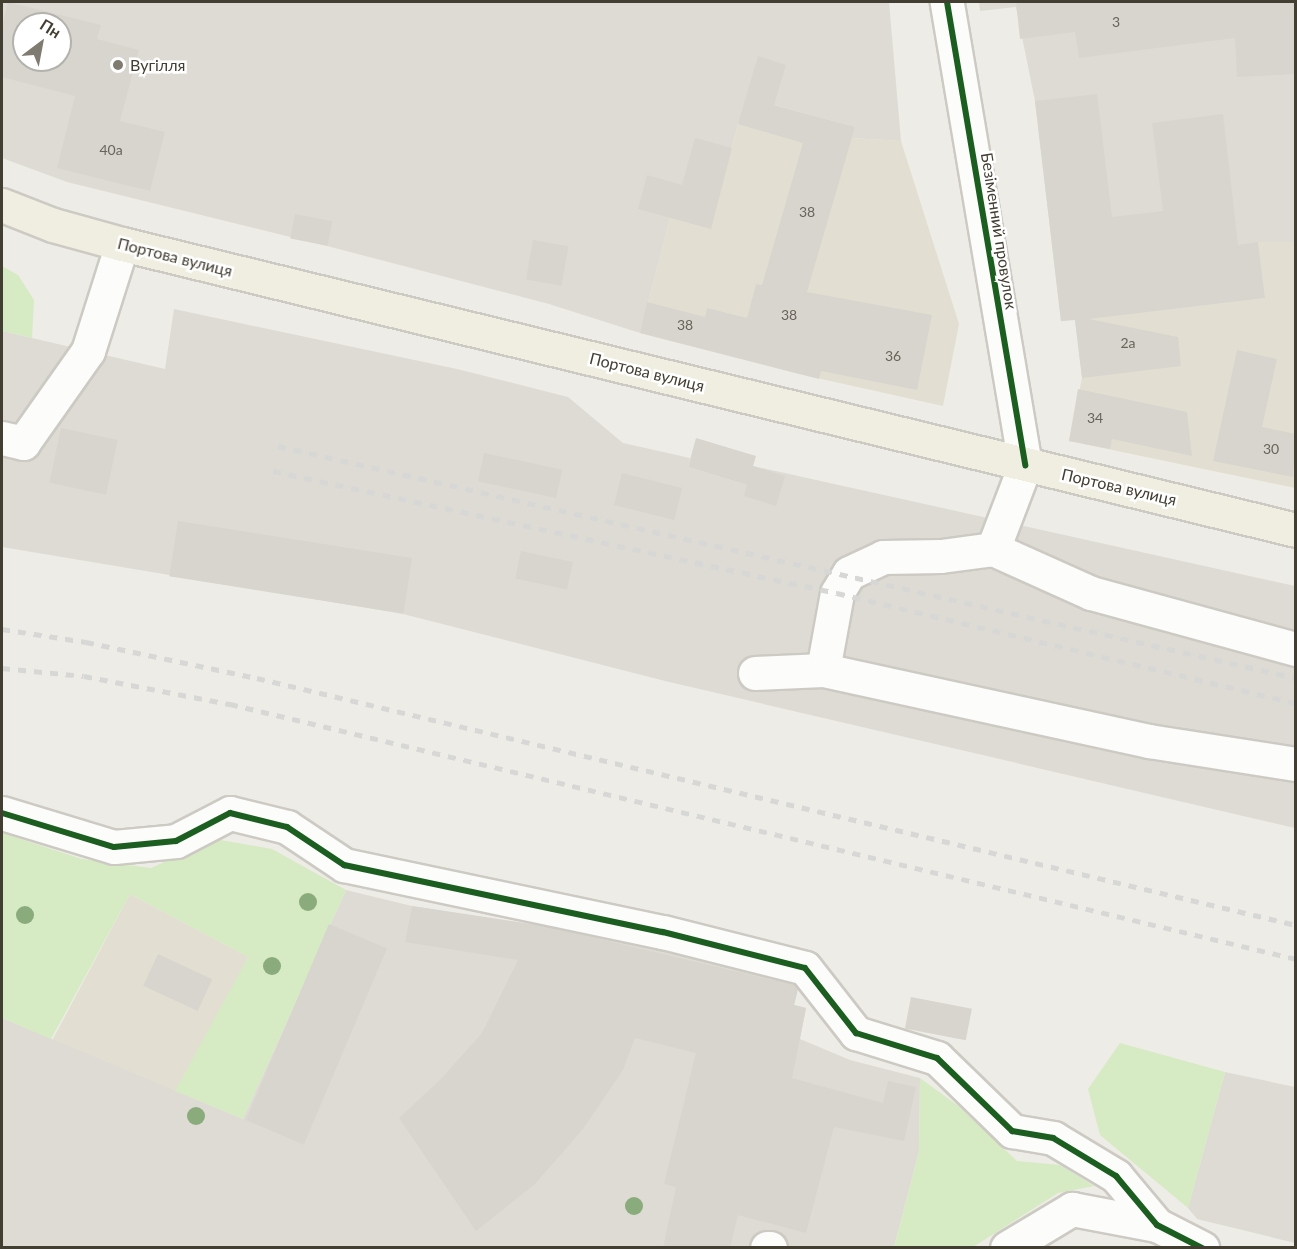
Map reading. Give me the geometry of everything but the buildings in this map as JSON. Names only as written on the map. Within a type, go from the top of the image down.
[{"type":"main road","name":"Портова вулиця","points":[[2,205],[53,225],[122,244],[1296,530]]},
{"type":"street","name":"Безіменний провулок","points":[[947,2],[1025,465]]},
{"type":"street","points":[[2,438],[23,443],[88,351],[122,244]]},
{"type":"street","points":[[993,549],[1025,465]]},
{"type":"street","points":[[823,670],[837,593],[849,573],[883,556],[941,556],[993,549],[1091,593],[1296,649]]},
{"type":"street","points":[[755,673],[823,670],[1149,741],[1296,764]]},
{"type":"street","points":[[2,813],[114,847],[176,841],[230,813],[287,827],[344,865],[663,932],[805,968],[856,1033],[937,1058],[1012,1131],[1053,1138],[1116,1176],[1157,1225]]},
{"type":"street","points":[[1007,1248],[1072,1209],[1157,1225],[1203,1248]]},
{"type":"shaded area","points":[[2,2],[889,2],[901,141],[852,138],[855,127],[775,105],[766,132],[738,124],[711,229],[670,218],[640,333],[549,304],[67,182],[2,158]]},
{"type":"shaded area","points":[[979,2],[1295,2],[1295,242],[1258,242],[1265,298],[1061,321],[1035,101],[1016,7],[980,11]]},
{"type":"shaded area","points":[[774,105],[855,127],[852,138],[901,141],[959,324],[943,406],[799,374],[640,333],[670,218],[732,148],[738,124]]},
{"type":"shaded area","points":[[1258,242],[1295,242],[1295,488],[1069,441],[1082,378],[1075,320],[1265,298]]},
{"type":"shaded area","points":[[174,309],[457,369],[568,397],[623,443],[690,458],[688,467],[747,485],[753,466],[1295,586],[1295,828],[665,681],[403,614],[2,547],[2,331],[165,369]]},
{"type":"shaded area","points":[[346,890],[412,906],[660,945],[800,979],[794,1005],[806,1008],[800,1039],[850,1060],[920,1078],[919,1151],[894,1247],[2,1247],[2,1018],[243,1119]]},
{"type":"shaded area","points":[[130,894],[248,957],[171,1103],[53,1040]]},
{"type":"shaded area","points":[[1225,1072],[1295,1087],[1295,1243],[1197,1219],[1188,1208]]},
{"type":"green space","points":[[2,266],[18,275],[34,300],[32,338],[2,331]]},
{"type":"green space","points":[[2,833],[82,859],[151,868],[215,839],[272,849],[346,890],[243,1119],[175,1091],[248,957],[130,894],[51,1039],[2,1018]]},
{"type":"green space","points":[[1120,1043],[1225,1072],[1188,1208],[1100,1135],[1088,1089]]},
{"type":"green space","points":[[920,1078],[957,1105],[1017,1161],[1060,1165],[1094,1186],[1058,1193],[973,1247],[894,1247],[919,1151]]},
{"type":"railway","points":[[278,446],[1296,678]]},
{"type":"railway","points":[[273,471],[837,593],[1296,703]]},
{"type":"railway","points":[[2,629],[86,642],[257,678],[1296,925]]},
{"type":"railway","points":[[2,668],[84,676],[230,704],[1296,959]]},
{"type":"cycle path","points":[[947,2],[1025,465]]},
{"type":"cycle path","points":[[2,813],[114,847],[176,841],[230,813],[287,827],[344,865],[663,932],[805,968],[856,1033],[937,1058],[1012,1131],[1053,1138],[1116,1176],[1157,1225],[1202,1248]]},
{"type":"place","name":"Вугілля","points":[[118,65]]}]
